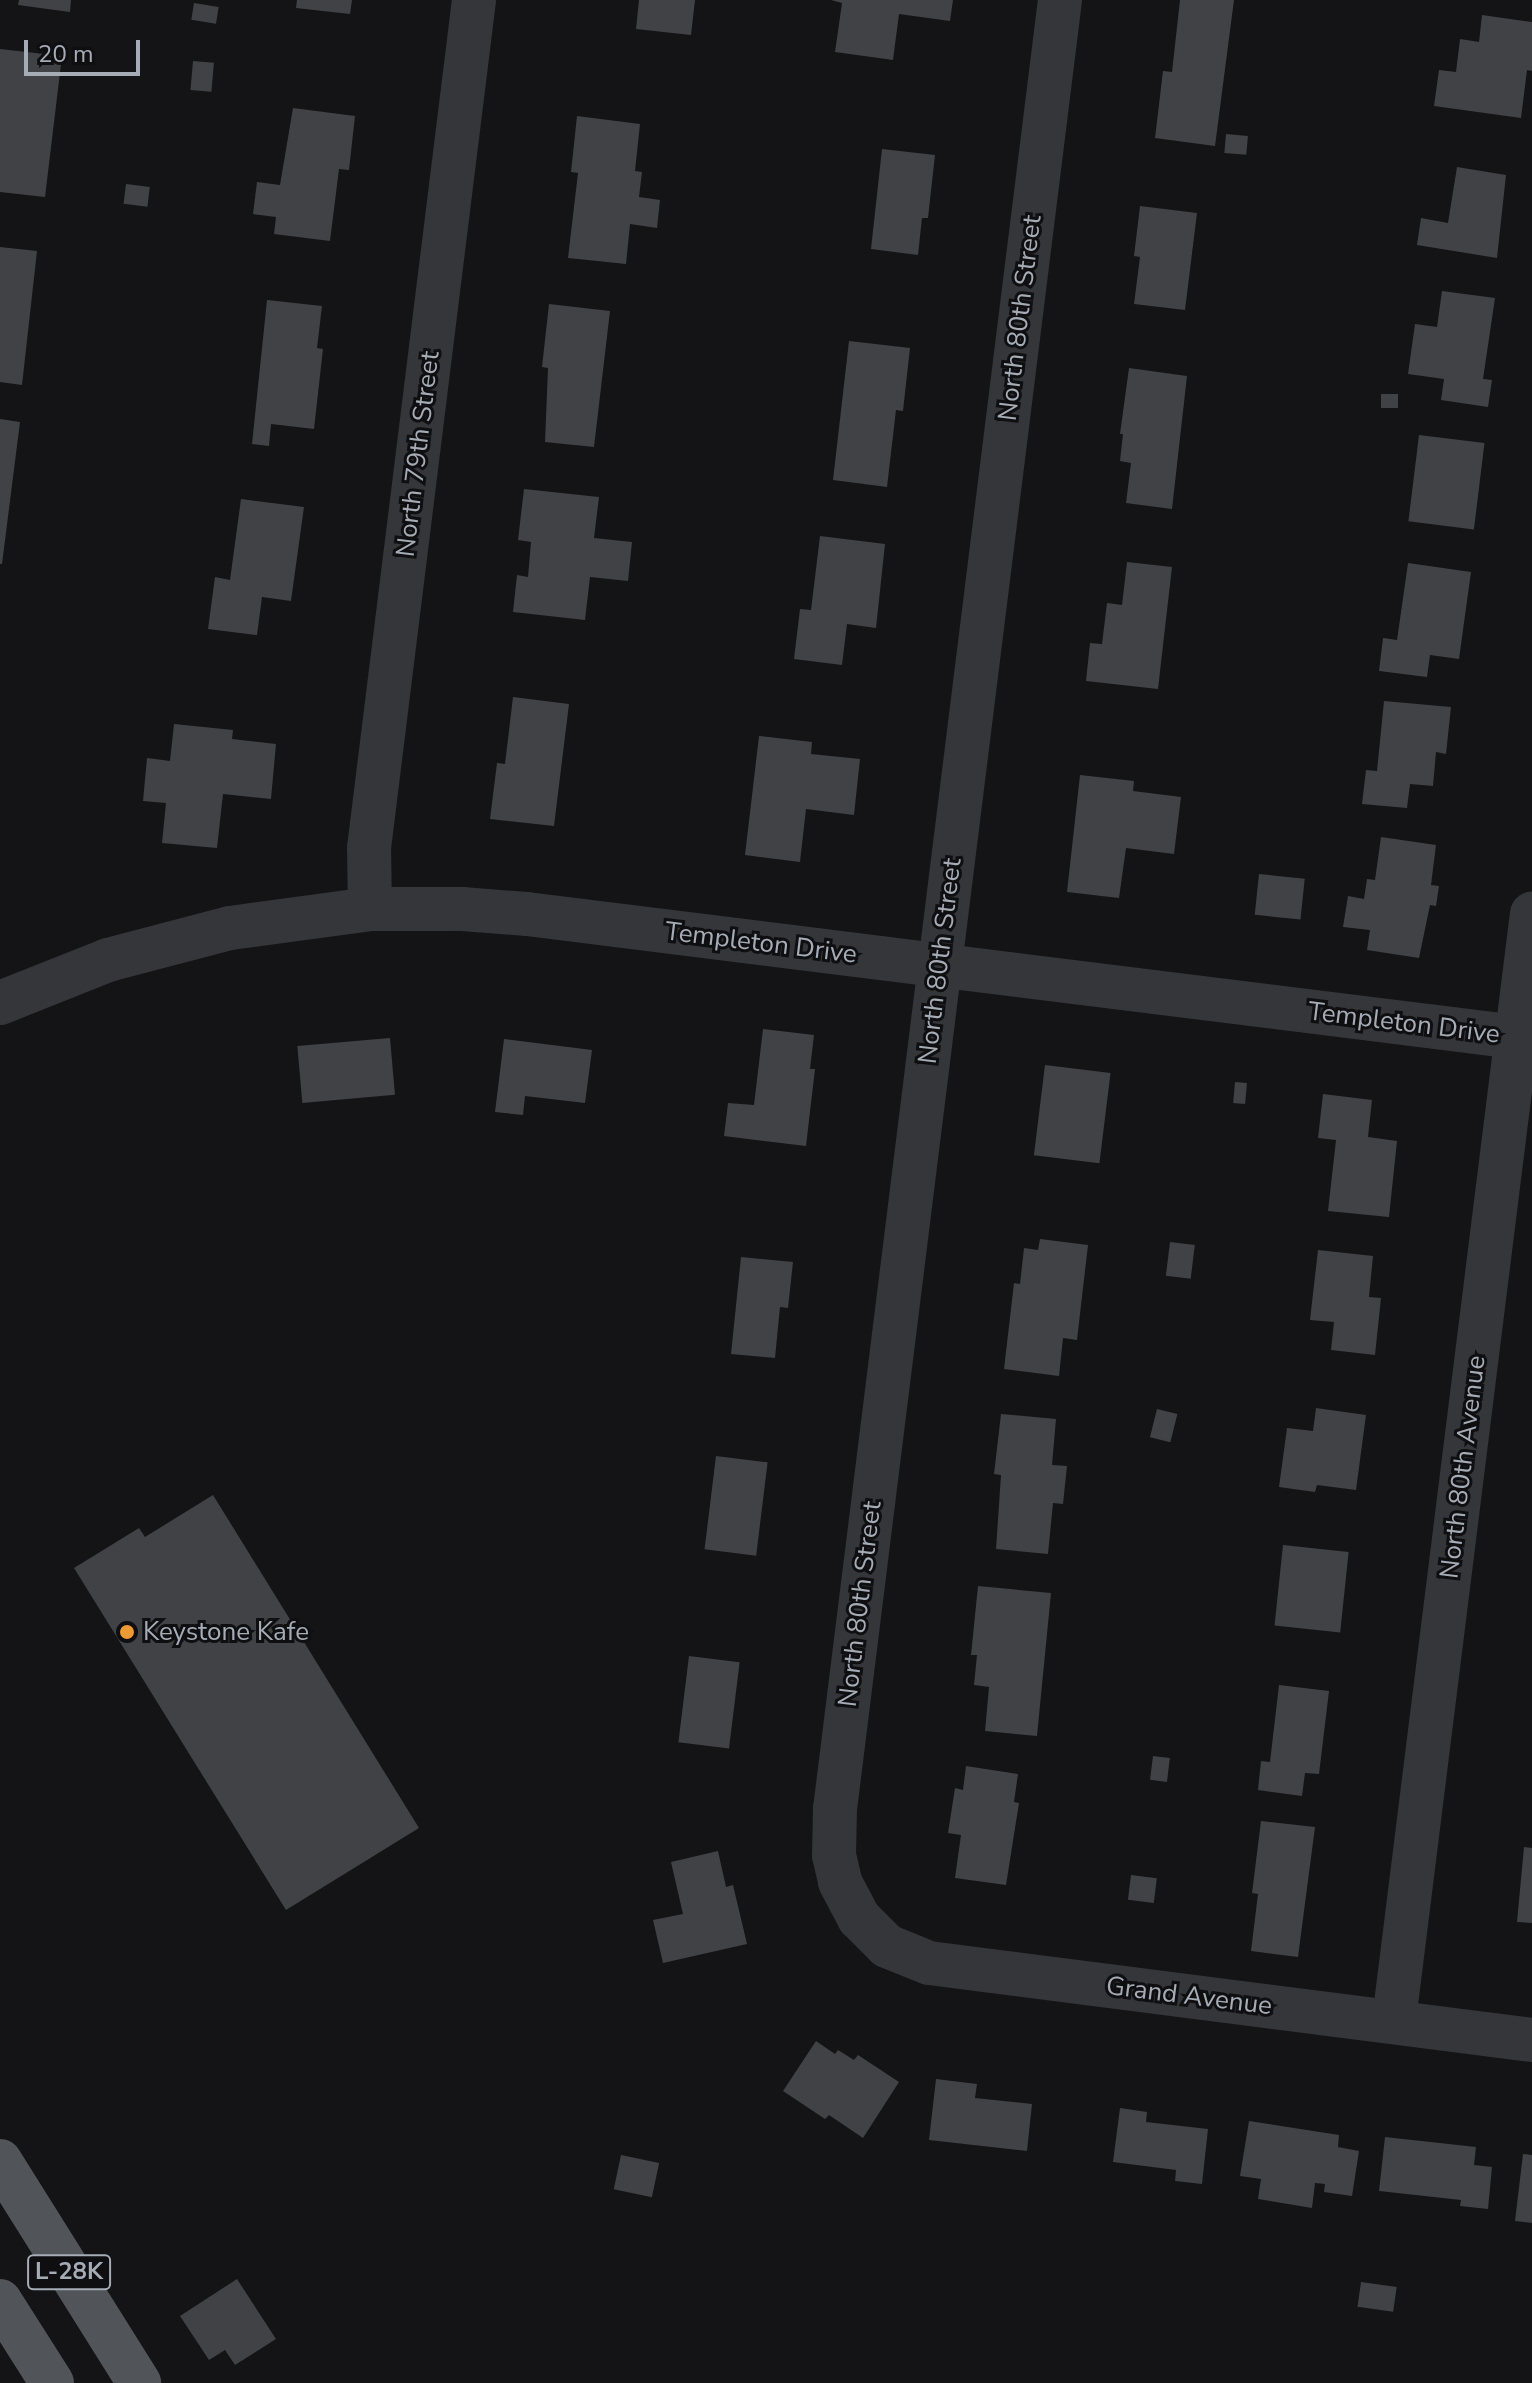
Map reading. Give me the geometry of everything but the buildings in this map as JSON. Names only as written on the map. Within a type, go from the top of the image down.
[{"type":"main road","name":"L-28K","points":[[0,2161],[139,2383]]},
{"type":"main road","name":"L-28K","points":[[0,2301],[52,2383]]},
{"type":"street","name":"North 79th Street","points":[[370,909],[369,848],[474,0]]},
{"type":"street","name":"North 80th Street","points":[[859,1918],[840,1882],[834,1855],[835,1808],[1060,0]]},
{"type":"street","name":"Templeton Drive","points":[[0,1003],[108,960],[230,928],[370,909],[527,914],[1524,1038]]},
{"type":"street","name":"North 80th Avenue","points":[[1394,2020],[1524,1038],[1532,914]]},
{"type":"street","name":"Grand Avenue","points":[[859,1918],[887,1946],[929,1963],[1532,2040]]},
{"type":"place","name":"Keystone Kafe","points":[[127,1632]]}]
